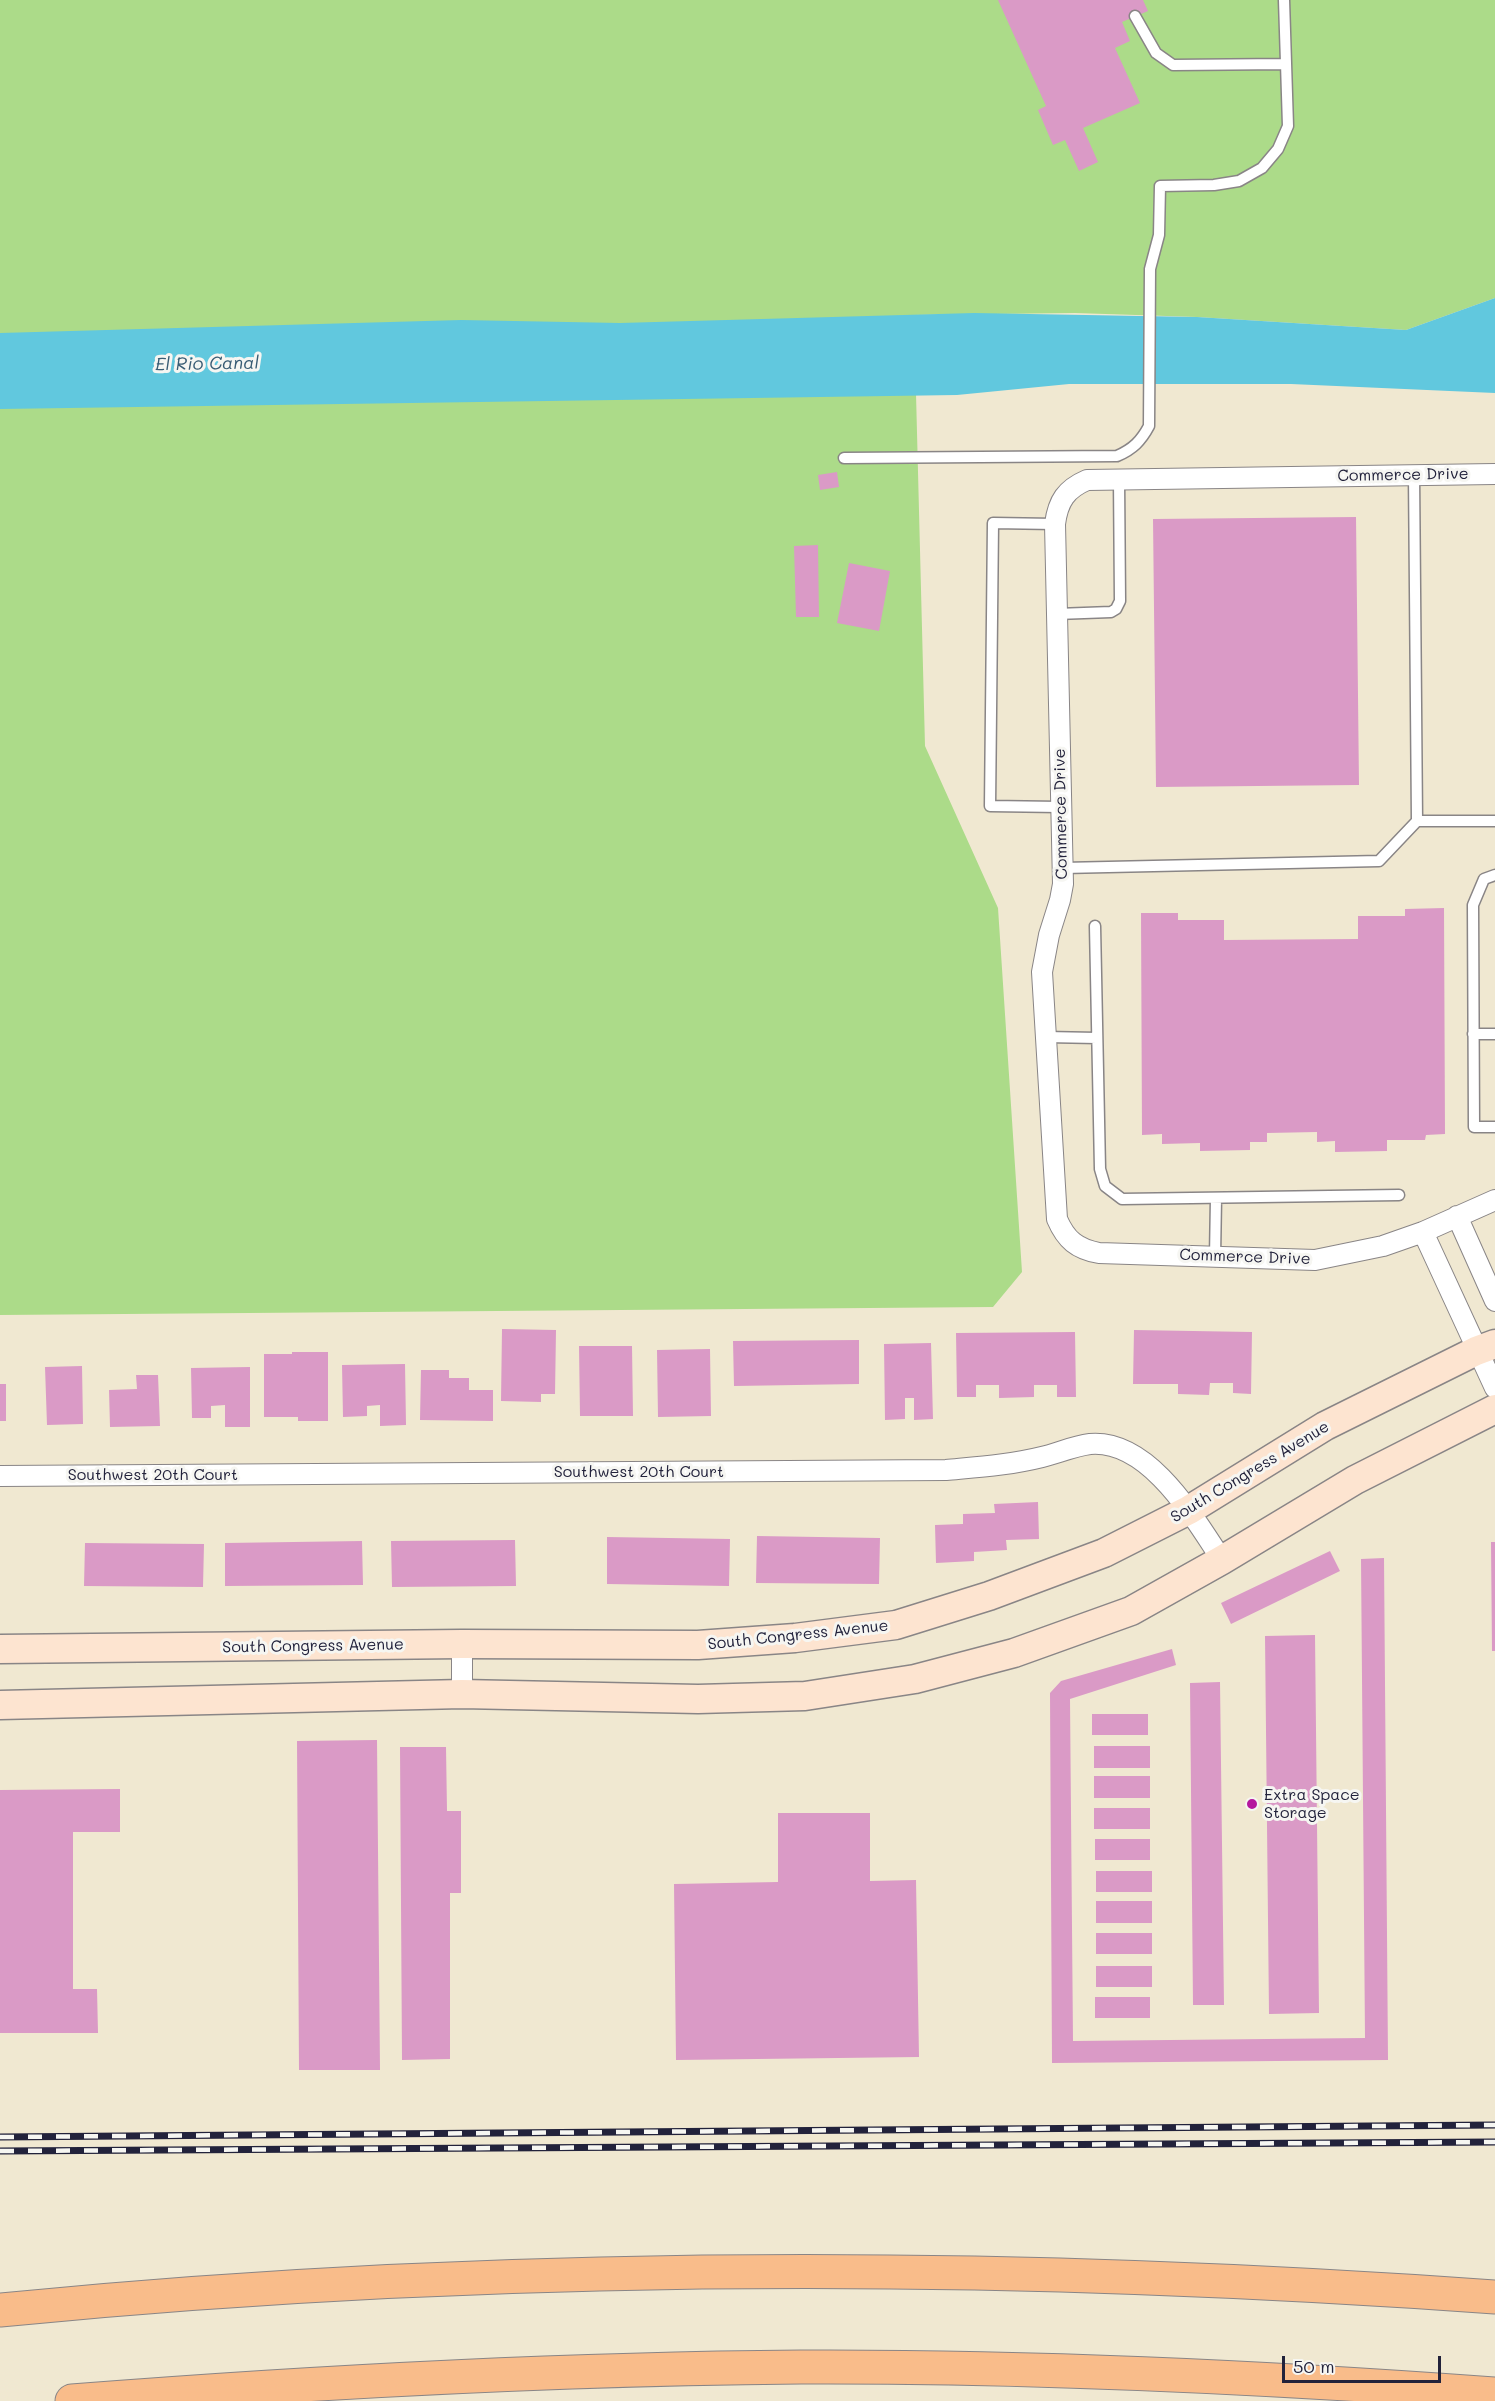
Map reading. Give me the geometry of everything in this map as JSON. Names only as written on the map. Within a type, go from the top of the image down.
[{"type":"highway","points":[[0,2310],[365,2283],[725,2271],[866,2271],[1180,2278],[1495,2297]]},
{"type":"highway","points":[[72,2401],[229,2388],[457,2375],[804,2367],[1150,2374],[1495,2394]]},
{"type":"main road","name":"South Congress Avenue","points":[[0,1649],[462,1644],[699,1645],[795,1638],[896,1625],[989,1596],[1104,1553],[1189,1510],[1325,1426],[1485,1348]]},
{"type":"main road","points":[[0,1705],[462,1694],[722,1699],[805,1696],[915,1679],[1014,1653],[1131,1611],[1222,1560],[1355,1480],[1495,1409]]},
{"type":"street","name":"Commerce Drive","points":[[1495,474],[1119,479],[1087,480],[1074,486],[1060,502],[1055,524],[1063,868],[1060,900],[1048,935],[1041,972],[1057,1219],[1063,1232],[1079,1247],[1099,1253],[1315,1260],[1383,1246],[1423,1232],[1495,1200]]},
{"type":"street","points":[[1457,1216],[1495,1301]]},
{"type":"street","points":[[1423,1232],[1485,1348],[1495,1388]]},
{"type":"street","name":"Southwest 20th Court","points":[[0,1476],[946,1470],[992,1467],[1091,1444],[1108,1445],[1124,1449],[1138,1457],[1189,1510],[1222,1560]]},
{"type":"street","points":[[462,1644],[462,1694]]},
{"type":"lane","points":[[844,458],[1118,456],[1131,450],[1142,439],[1149,426],[1150,269],[1159,234],[1160,186],[1239,181],[1262,168],[1278,149],[1288,126],[1284,0]]},
{"type":"lane","points":[[1135,16],[1156,53],[1173,65],[1286,64]]},
{"type":"lane","points":[[1063,868],[1378,861],[1416,821],[1414,474]]},
{"type":"lane","points":[[1057,615],[1111,612],[1116,609],[1120,601],[1119,479]]},
{"type":"lane","points":[[1055,524],[993,523],[990,806],[1060,807]]},
{"type":"lane","points":[[1416,821],[1495,821]]},
{"type":"lane","points":[[1495,875],[1484,879],[1473,905],[1474,1127],[1495,1127]]},
{"type":"lane","points":[[1095,926],[1100,1169],[1106,1186],[1122,1199],[1399,1195]]},
{"type":"lane","points":[[1473,1034],[1495,1034]]},
{"type":"lane","points":[[1046,1037],[1097,1038]]},
{"type":"lane","points":[[1215,1257],[1216,1198]]},
{"type":"green space","points":[[0,0],[1495,0],[1495,298],[1406,330],[1197,317],[1075,313],[914,315],[925,746],[998,908],[1022,1272],[993,1307],[0,1315]]},
{"type":"water","name":"El Rio Canal","points":[[1495,298],[1495,393],[1291,384],[1069,384],[957,395],[0,409],[0,333],[461,320],[620,323],[974,313],[1197,317],[1406,330]]},
{"type":"building","points":[[998,0],[1143,0],[1148,11],[1122,22],[1130,41],[1115,48],[1140,103],[1083,128],[1098,162],[1079,171],[1065,140],[1053,145],[1038,110],[1046,106]]},
{"type":"building","points":[[837,472],[839,487],[820,490],[818,475]]},
{"type":"building","points":[[1356,517],[1359,785],[1156,787],[1153,519]]},
{"type":"building","points":[[818,545],[819,617],[796,617],[794,546]]},
{"type":"building","points":[[849,563],[890,571],[879,631],[837,623]]},
{"type":"building","points":[[1444,908],[1445,1134],[1426,1135],[1425,1140],[1387,1140],[1387,1151],[1335,1152],[1335,1141],[1317,1142],[1317,1132],[1267,1133],[1267,1142],[1250,1142],[1250,1150],[1200,1151],[1200,1143],[1162,1144],[1162,1134],[1142,1135],[1141,913],[1178,913],[1178,920],[1224,920],[1224,940],[1358,939],[1358,916],[1405,916],[1405,909]]},
{"type":"building","points":[[502,1329],[556,1330],[555,1394],[541,1394],[541,1402],[501,1401]]},
{"type":"building","points":[[1134,1330],[1252,1332],[1251,1394],[1233,1393],[1233,1383],[1210,1383],[1209,1395],[1178,1394],[1178,1384],[1133,1384]]},
{"type":"building","points":[[1075,1332],[1076,1397],[1057,1397],[1057,1385],[1034,1385],[1034,1397],[999,1398],[999,1385],[976,1385],[976,1397],[957,1397],[956,1333]]},
{"type":"building","points":[[859,1340],[859,1384],[734,1386],[733,1341]]},
{"type":"building","points":[[931,1343],[933,1419],[914,1420],[914,1398],[905,1398],[905,1419],[885,1420],[884,1344]]},
{"type":"building","points":[[579,1346],[632,1346],[633,1416],[580,1416]]},
{"type":"building","points":[[710,1349],[711,1416],[658,1417],[657,1350]]},
{"type":"building","points":[[292,1352],[328,1352],[328,1421],[298,1421],[298,1417],[264,1417],[264,1354],[292,1354]]},
{"type":"building","points":[[405,1364],[406,1425],[380,1426],[380,1405],[367,1406],[367,1416],[343,1417],[342,1365]]},
{"type":"building","points":[[82,1366],[83,1424],[47,1425],[45,1367]]},
{"type":"building","points":[[250,1367],[250,1427],[225,1427],[225,1405],[211,1406],[211,1418],[192,1418],[191,1368]]},
{"type":"building","points":[[421,1370],[449,1370],[449,1378],[469,1378],[469,1390],[493,1390],[493,1421],[420,1420]]},
{"type":"building","points":[[136,1375],[158,1375],[160,1426],[110,1427],[109,1390],[137,1389]]},
{"type":"building","points":[[0,1384],[6,1384],[6,1421],[0,1421]]},
{"type":"building","points":[[1038,1502],[1039,1539],[1006,1540],[1007,1550],[974,1552],[974,1561],[936,1563],[935,1525],[963,1524],[963,1514],[995,1513],[994,1504]]},
{"type":"building","points":[[757,1536],[880,1538],[879,1584],[756,1583]]},
{"type":"building","points":[[607,1537],[730,1539],[729,1586],[607,1584]]},
{"type":"building","points":[[515,1540],[516,1586],[392,1587],[391,1541]]},
{"type":"building","points":[[362,1541],[363,1585],[225,1586],[225,1543]]},
{"type":"building","points":[[1491,1542],[1495,1542],[1495,1651],[1492,1651]]},
{"type":"building","points":[[85,1543],[204,1544],[203,1587],[84,1586]]},
{"type":"building","points":[[1330,1551],[1340,1571],[1231,1624],[1221,1603]]},
{"type":"building","points":[[1384,1558],[1388,2060],[1052,2063],[1050,1693],[1061,1681],[1172,1649],[1176,1665],[1070,1699],[1073,2041],[1365,2038],[1361,1559]]},
{"type":"building","points":[[1315,1635],[1319,2013],[1269,2014],[1265,1636]]},
{"type":"building","points":[[1220,1682],[1224,2005],[1193,2005],[1190,1683]]},
{"type":"building","points":[[1092,1714],[1148,1714],[1148,1735],[1092,1735]]},
{"type":"building","points":[[377,1740],[380,2070],[299,2070],[297,1741]]},
{"type":"building","points":[[1094,1746],[1150,1746],[1150,1768],[1094,1768]]},
{"type":"building","points":[[400,1747],[446,1747],[447,1811],[461,1811],[461,1893],[450,1893],[450,2059],[402,2060]]},
{"type":"building","points":[[1094,1776],[1150,1776],[1150,1798],[1094,1798]]},
{"type":"building","points":[[120,1789],[120,1832],[73,1832],[73,1989],[97,1989],[98,2033],[0,2033],[0,1790]]},
{"type":"building","points":[[1094,1808],[1150,1808],[1150,1829],[1094,1829]]},
{"type":"building","points":[[778,1813],[870,1813],[870,1881],[916,1880],[919,2057],[676,2060],[674,1884],[778,1882]]},
{"type":"building","points":[[1095,1839],[1150,1839],[1150,1860],[1095,1860]]},
{"type":"building","points":[[1096,1871],[1152,1871],[1152,1892],[1096,1892]]},
{"type":"building","points":[[1096,1901],[1152,1901],[1152,1923],[1096,1923]]},
{"type":"building","points":[[1096,1933],[1152,1933],[1152,1954],[1096,1954]]},
{"type":"building","points":[[1096,1966],[1152,1966],[1152,1987],[1096,1987]]},
{"type":"building","points":[[1095,1997],[1150,1997],[1150,2018],[1095,2018]]},
{"type":"railway","points":[[0,2137],[1495,2125]]},
{"type":"railway","points":[[0,2151],[1495,2142]]},
{"type":"place","name":"Extra Space Storage","points":[[1252,1804]]}]
